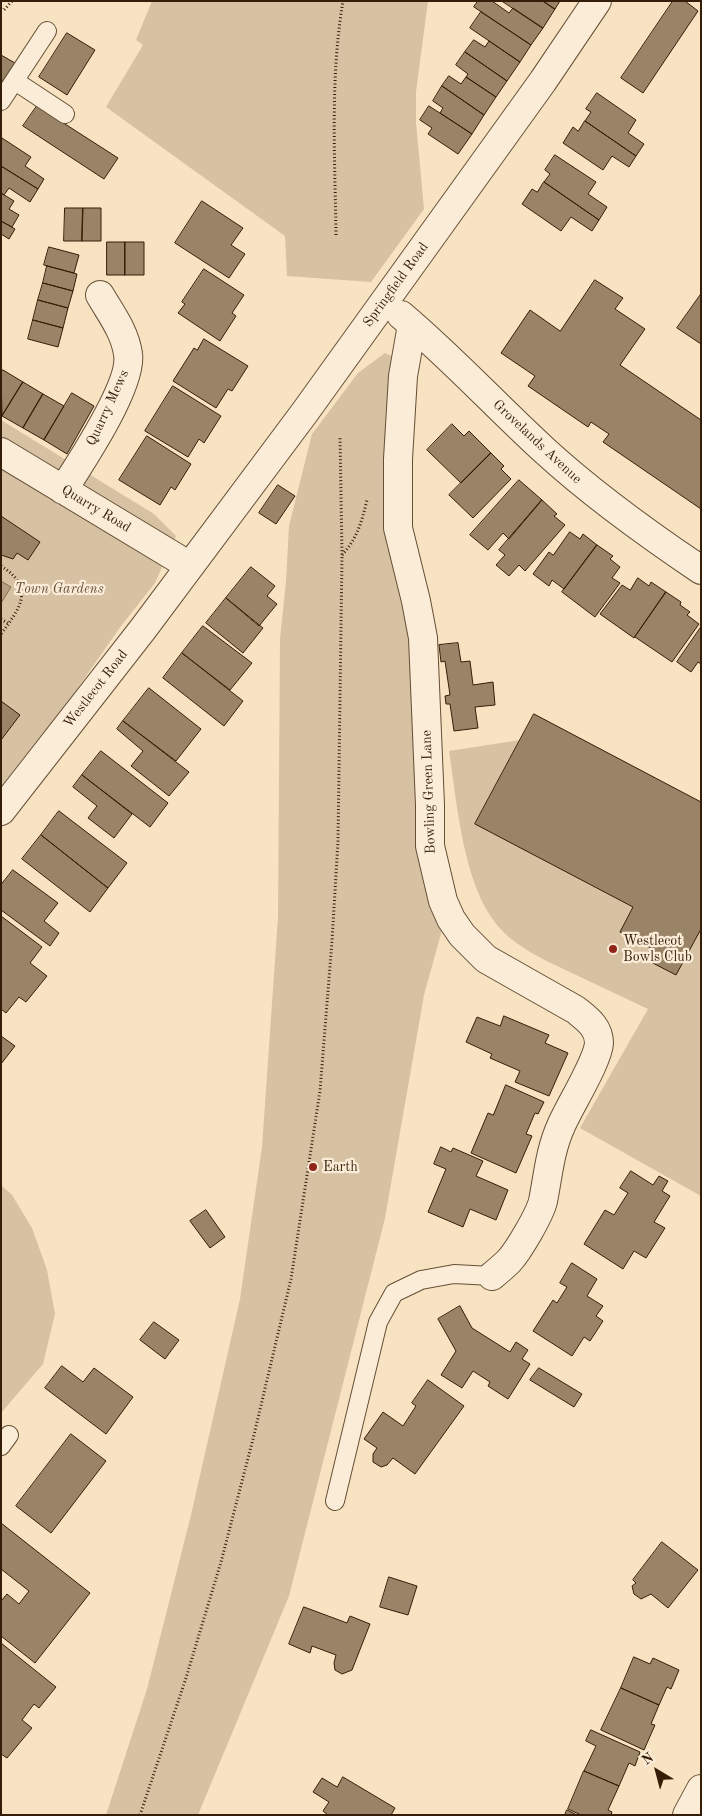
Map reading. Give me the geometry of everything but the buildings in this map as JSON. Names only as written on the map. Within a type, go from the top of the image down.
[{"type":"street","name":"Springfield Road","points":[[190,566],[299,420],[543,81],[597,1]]},
{"type":"street","name":"Quarry Mews","points":[[64,490],[92,446],[128,370],[128,354],[121,331],[100,296]]},
{"type":"street","name":"Grovelands Avenue","points":[[384,301],[464,372],[543,449],[578,480],[648,535],[701,570]]},
{"type":"street","name":"Bowling Green Lane","points":[[412,325],[403,376],[398,458],[398,528],[423,638],[430,846],[434,871],[443,901],[451,919],[462,936],[486,959],[576,1010],[589,1020],[595,1028],[598,1038],[596,1054],[560,1128],[548,1170],[543,1203],[518,1249],[510,1260],[492,1276]]},
{"type":"street","name":"Quarry Road","points":[[1,452],[190,566]]},
{"type":"street","name":"Westlecot Road","points":[[1,811],[190,566]]},
{"type":"street","points":[[686,1815],[701,1789]]},
{"type":"lane","points":[[1,102],[46,31]]},
{"type":"lane","points":[[14,81],[65,114]]},
{"type":"lane","points":[[335,1501],[378,1322],[394,1293],[421,1280],[454,1274],[492,1276]]},
{"type":"path","points":[[1,9],[4,10],[12,1]]},
{"type":"path","points":[[336,235],[334,128],[342,1]]},
{"type":"path","points":[[140,1815],[192,1660],[254,1439],[291,1279],[320,1091],[338,840],[342,555],[340,436]]},
{"type":"path","points":[[1,566],[14,575],[20,585],[22,594],[18,609],[1,634]]},
{"type":"path","points":[[1,619],[9,624]]},
{"type":"green space","points":[[152,1],[428,1],[416,92],[416,123],[424,209],[371,282],[287,276],[285,236],[106,107],[143,45],[136,40]]},
{"type":"green space","points":[[385,353],[398,359],[423,859],[442,930],[424,995],[385,1218],[289,1596],[198,1815],[106,1815],[147,1689],[191,1515],[240,1299],[262,1147],[278,917],[280,639],[289,526],[312,434],[358,373]]},
{"type":"green space","name":"Town Gardens","points":[[1,420],[154,514],[176,536],[155,583],[121,626],[1,795]]},
{"type":"green space","name":"Westlecot Bowls Club","points":[[534,714],[701,802],[701,1196],[580,1128],[648,1009],[544,960],[514,941],[497,925],[476,888],[463,842],[449,751],[520,740]]},
{"type":"green space","points":[[1,1185],[12,1195],[32,1228],[47,1270],[55,1314],[43,1364],[1,1413]]},
{"type":"shaded area","points":[[1,581],[11,587],[1,603]]},
{"type":"place","name":"Westlecot Bowls Club","points":[[613,949]]},
{"type":"place","name":"Earth","points":[[313,1167]]}]
